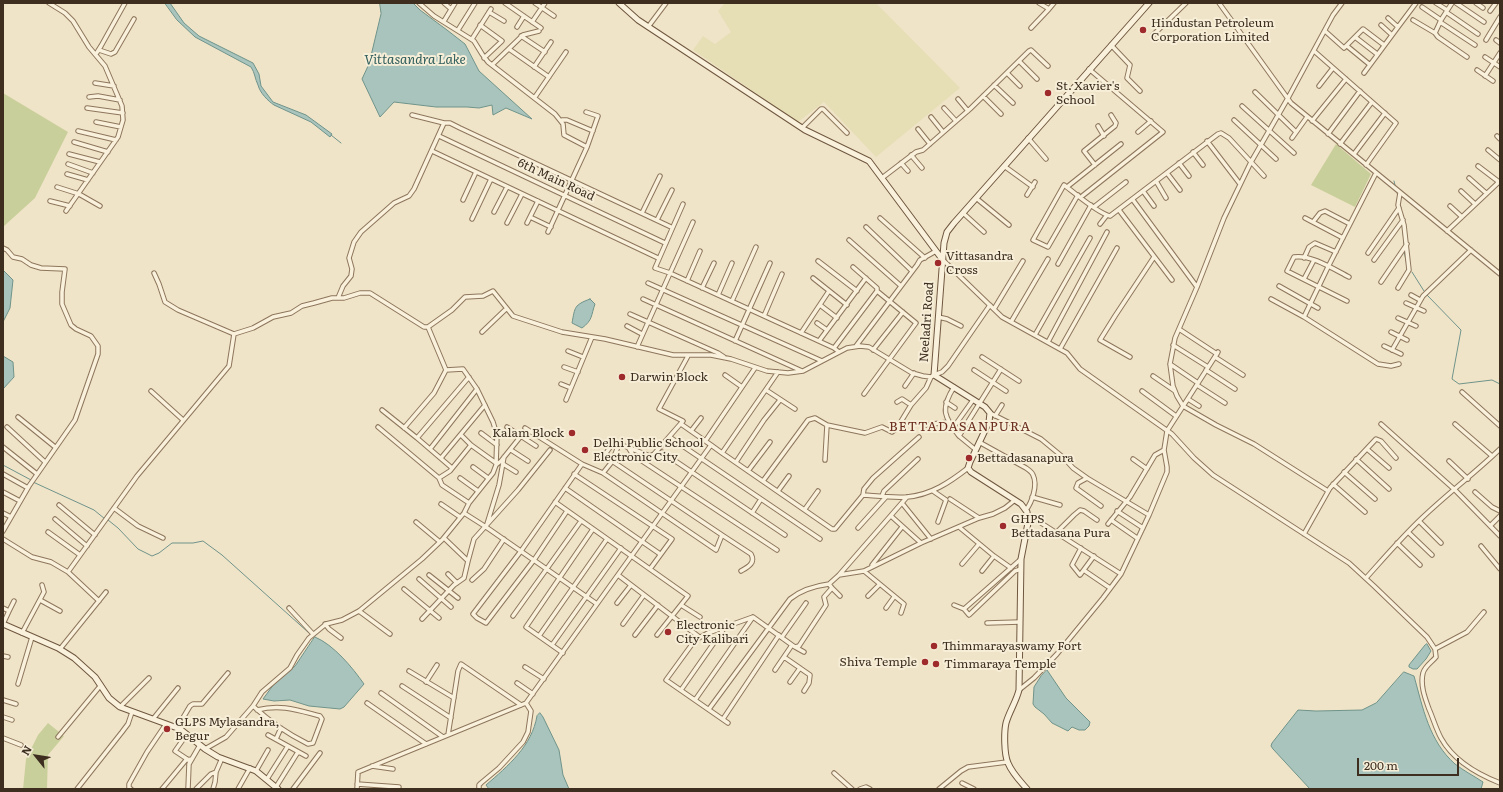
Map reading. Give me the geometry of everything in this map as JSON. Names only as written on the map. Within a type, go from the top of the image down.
[{"type":"main road","points":[[619,3],[634,17],[802,128],[866,159],[871,163],[942,259]]},
{"type":"main road","name":"Neeladri Road","points":[[990,413],[985,407],[954,387],[932,376],[942,259],[944,243],[948,232],[1028,138],[1149,3]]},
{"type":"main road","points":[[990,413],[989,422],[968,468],[1021,504],[1026,512],[1028,523],[1021,559],[1019,690],[1017,699],[1006,722],[1005,734],[1007,762],[1025,787]]},
{"type":"main road","points":[[3,624],[60,649],[86,667],[101,685],[109,698],[120,707],[177,728],[205,749],[222,758],[256,771],[277,788]]},
{"type":"street","points":[[50,3],[73,21],[89,46],[105,66],[120,100],[123,113],[122,127],[116,140],[66,212]]},
{"type":"street","points":[[96,54],[125,3]]},
{"type":"street","points":[[420,3],[432,14],[472,39],[476,43],[484,58],[535,97],[562,120],[567,120],[593,131]]},
{"type":"street","points":[[444,3],[451,9]]},
{"type":"street","points":[[444,21],[455,3]]},
{"type":"street","points":[[458,30],[475,3]]},
{"type":"street","points":[[492,65],[521,36],[540,30],[532,22],[505,3]]},
{"type":"street","points":[[535,3],[554,16]]},
{"type":"street","points":[[532,22],[545,3]]},
{"type":"street","points":[[648,26],[666,3]]},
{"type":"street","points":[[1039,3],[1049,9]]},
{"type":"street","points":[[1032,28],[1054,3]]},
{"type":"street","points":[[1153,36],[1186,3]]},
{"type":"street","points":[[1219,3],[1291,104],[1500,274]]},
{"type":"street","points":[[1328,491],[1254,444],[1216,426],[1183,406],[1175,391],[1170,364],[1173,345],[1179,329],[1221,225],[1240,184],[1260,145],[1342,3]]},
{"type":"street","points":[[1364,73],[1369,64],[1415,3]]},
{"type":"street","points":[[1436,3],[1478,34]]},
{"type":"street","points":[[1435,33],[1452,3]]},
{"type":"street","points":[[1456,3],[1484,22]]},
{"type":"street","points":[[1476,3],[1483,8]]},
{"type":"street","points":[[1490,12],[1496,3]]},
{"type":"street","points":[[1422,7],[1475,45]]},
{"type":"street","points":[[472,39],[490,10],[504,21]]},
{"type":"street","points":[[517,26],[524,16]]},
{"type":"street","points":[[1486,40],[1500,17]]},
{"type":"street","points":[[1388,18],[1398,27]]},
{"type":"street","points":[[99,50],[111,54],[115,52],[134,19]]},
{"type":"street","points":[[1413,20],[1435,33],[1438,37],[1467,57]]},
{"type":"street","points":[[1380,25],[1392,35]]},
{"type":"street","points":[[480,26],[502,41],[484,58]]},
{"type":"street","points":[[1325,31],[1345,48],[1363,29],[1384,45]]},
{"type":"street","points":[[521,36],[545,52]]},
{"type":"street","points":[[1355,37],[1377,54]]},
{"type":"street","points":[[534,67],[552,42]]},
{"type":"street","points":[[1111,46],[1128,62],[1130,68],[1127,78],[1140,91]]},
{"type":"street","points":[[1347,46],[1369,64]]},
{"type":"street","points":[[509,49],[548,77]]},
{"type":"street","points":[[882,178],[911,155],[923,150],[930,144],[968,111],[1029,51],[1031,50],[1048,66]]},
{"type":"street","points":[[1314,51],[1396,123],[1366,165]]},
{"type":"street","points":[[535,97],[566,52]]},
{"type":"street","points":[[1485,76],[1500,53]]},
{"type":"street","points":[[1485,57],[1500,67]]},
{"type":"street","points":[[1019,61],[1037,79]]},
{"type":"street","points":[[1319,86],[1333,68]]},
{"type":"street","points":[[1089,69],[1164,132],[1079,196],[1048,247],[1033,240],[1064,185],[1067,187],[1121,144]]},
{"type":"street","points":[[1477,70],[1493,81]]},
{"type":"street","points":[[1006,73],[1020,86]]},
{"type":"street","points":[[1312,121],[1346,79]]},
{"type":"street","points":[[95,83],[114,86]]},
{"type":"street","points":[[994,85],[1013,103]]},
{"type":"street","points":[[1328,134],[1360,91]]},
{"type":"street","points":[[1255,92],[1296,132]]},
{"type":"street","points":[[89,97],[98,96],[120,100]]},
{"type":"street","points":[[983,96],[1001,114]]},
{"type":"street","points":[[958,99],[968,111]]},
{"type":"street","points":[[1340,144],[1372,102]]},
{"type":"street","points":[[1242,106],[1294,153]]},
{"type":"street","points":[[87,108],[123,113]]},
{"type":"street","points":[[944,108],[956,121]]},
{"type":"street","points":[[802,128],[821,109],[823,109],[847,133]]},
{"type":"street","points":[[548,232],[587,147],[598,116],[586,112]]},
{"type":"street","points":[[1354,154],[1385,113]]},
{"type":"street","points":[[412,115],[444,123],[450,123],[671,227]]},
{"type":"street","points":[[1095,165],[1084,151],[1115,126],[1116,123],[1111,115]]},
{"type":"street","points":[[1292,138],[1307,117]]},
{"type":"street","points":[[931,118],[943,132]]},
{"type":"street","points":[[562,120],[564,135],[587,147]]},
{"type":"street","points":[[1234,120],[1276,159]]},
{"type":"street","points":[[1138,132],[1151,121]]},
{"type":"street","points":[[96,122],[122,127]]},
{"type":"street","points":[[338,298],[343,286],[351,276],[352,269],[349,258],[354,242],[361,232],[394,203],[409,196],[414,189],[444,123]]},
{"type":"street","points":[[1098,126],[1104,136]]},
{"type":"street","points":[[918,129],[930,144]]},
{"type":"street","points":[[78,131],[116,140]]},
{"type":"street","points":[[1067,187],[1093,206],[1110,216],[1133,200],[1207,141],[1221,133],[1225,135],[1264,176]]},
{"type":"street","name":"6th Main Road","points":[[439,136],[665,242]]},
{"type":"street","points":[[1028,138],[1046,159]]},
{"type":"street","points":[[1207,141],[1240,184]]},
{"type":"street","points":[[74,142],[108,152]]},
{"type":"street","points":[[1488,150],[1500,160]]},
{"type":"street","points":[[432,151],[658,258]]},
{"type":"street","points":[[1193,152],[1203,165]]},
{"type":"street","points":[[69,154],[100,162]]},
{"type":"street","points":[[911,155],[922,168]]},
{"type":"street","points":[[901,163],[908,171]]},
{"type":"street","points":[[1179,163],[1189,176]]},
{"type":"street","points":[[68,164],[93,173]]},
{"type":"street","points":[[1004,166],[1032,186]]},
{"type":"street","points":[[1447,231],[1499,182],[1478,166]]},
{"type":"street","points":[[463,200],[476,172]]},
{"type":"street","points":[[1167,172],[1180,190]]},
{"type":"street","points":[[1304,317],[1376,173]]},
{"type":"street","points":[[67,174],[88,180]]},
{"type":"street","points":[[642,213],[660,176]]},
{"type":"street","points":[[1469,178],[1486,193]]},
{"type":"street","points":[[472,219],[491,180]]},
{"type":"street","points":[[1156,181],[1166,198]]},
{"type":"street","points":[[1027,195],[1035,182]]},
{"type":"street","points":[[1058,264],[1093,206],[1126,182]]},
{"type":"street","points":[[57,186],[79,194],[100,206]]},
{"type":"street","points":[[494,212],[507,187]]},
{"type":"street","points":[[657,220],[672,190]]},
{"type":"street","points":[[1143,191],[1154,206]]},
{"type":"street","points":[[1461,191],[1475,204]]},
{"type":"street","points":[[1398,288],[1409,270],[1407,244],[1398,202],[1400,193]]},
{"type":"street","points":[[507,223],[522,194]]},
{"type":"street","points":[[976,198],[1009,225]]},
{"type":"street","points":[[1133,200],[1197,287]]},
{"type":"street","points":[[50,201],[70,206]]},
{"type":"street","points":[[527,223],[538,201]]},
{"type":"street","points":[[682,204],[655,268],[670,273],[819,341],[839,352]]},
{"type":"street","points":[[1450,206],[1462,217]]},
{"type":"street","points":[[1368,253],[1400,209]]},
{"type":"street","points":[[1119,210],[1172,280]]},
{"type":"street","points":[[1313,222],[1320,213],[1325,211],[1350,224]]},
{"type":"street","points":[[963,213],[984,232]]},
{"type":"street","points":[[1100,224],[1107,215]]},
{"type":"street","points":[[530,217],[551,227]]},
{"type":"street","points":[[880,218],[925,258]]},
{"type":"street","points":[[1305,218],[1343,238]]},
{"type":"street","points":[[1374,260],[1402,221]]},
{"type":"street","points":[[637,347],[693,222]]},
{"type":"street","points":[[866,227],[912,271]]},
{"type":"street","points":[[1048,342],[1107,232]]},
{"type":"street","points":[[1035,335],[1090,238]]},
{"type":"street","points":[[850,240],[901,286]]},
{"type":"street","points":[[1304,258],[1309,247],[1315,242],[1336,252]]},
{"type":"street","points":[[1381,282],[1407,244]]},
{"type":"street","points":[[732,302],[756,247]]},
{"type":"street","points":[[3,248],[8,250],[13,257],[22,259],[31,265],[41,268],[65,269],[62,304],[71,325],[91,336],[98,346],[98,354],[75,420],[33,479],[3,531]]},
{"type":"street","points":[[1060,349],[1117,248]]},
{"type":"street","points":[[856,252],[859,249]]},
{"type":"street","points":[[1392,350],[1415,308],[1426,292],[1437,284],[1471,250]]},
{"type":"street","points":[[687,281],[700,251]]},
{"type":"street","points":[[856,346],[920,260],[936,251]]},
{"type":"street","points":[[1130,358],[1100,340],[1154,257]]},
{"type":"street","points":[[1347,301],[1287,271],[1294,257],[1314,260],[1350,277]]},
{"type":"street","points":[[942,259],[1002,317],[1067,353],[1080,369],[1167,431],[1213,475],[1349,563],[1366,578],[1427,637],[1435,649],[1436,656],[1424,670],[1423,681],[1426,699],[1439,734],[1445,745],[1460,760],[1480,774],[1500,783]]},
{"type":"street","points":[[1011,322],[1048,259]]},
{"type":"street","points":[[1304,279],[1314,260]]},
{"type":"street","points":[[818,261],[857,291]]},
{"type":"street","points":[[994,309],[1024,261]]},
{"type":"street","points":[[702,288],[714,262]]},
{"type":"street","points":[[718,295],[732,262]]},
{"type":"street","points":[[735,340],[750,310],[770,263]]},
{"type":"street","points":[[853,267],[878,288],[877,291],[916,323],[864,394]]},
{"type":"street","points":[[154,273],[165,302],[178,310],[234,334],[253,328],[273,317],[291,313],[302,306],[332,298],[360,293],[370,293],[424,327],[428,327],[452,310],[465,297],[483,296],[493,291],[512,316],[555,330],[673,355],[700,355],[731,359],[755,368],[788,373],[803,371],[839,352],[860,346],[869,347],[889,360],[914,373],[923,376],[932,376],[942,372],[948,366],[990,305]]},
{"type":"street","points":[[764,316],[782,274]]},
{"type":"street","points":[[813,278],[847,305]]},
{"type":"street","points":[[819,341],[866,278]]},
{"type":"street","points":[[648,283],[822,361]]},
{"type":"street","points":[[1279,286],[1318,308]]},
{"type":"street","points":[[801,333],[828,291]]},
{"type":"street","points":[[834,348],[877,291]]},
{"type":"street","points":[[1411,295],[1420,300]]},
{"type":"street","points":[[643,299],[803,371]]},
{"type":"street","points":[[1271,299],[1304,317],[1378,364],[1391,366],[1399,364]]},
{"type":"street","points":[[1406,303],[1424,311]]},
{"type":"street","points":[[820,305],[837,318]]},
{"type":"street","points":[[482,332],[506,309]]},
{"type":"street","points":[[873,350],[903,312]]},
{"type":"street","points":[[630,314],[718,353],[725,358]]},
{"type":"street","points":[[938,317],[947,319],[961,326]]},
{"type":"street","points":[[1398,318],[1416,326]]},
{"type":"street","points":[[817,323],[827,330]]},
{"type":"street","points":[[627,326],[642,334]]},
{"type":"street","points":[[428,327],[446,370]]},
{"type":"street","points":[[1179,329],[1217,354],[1243,375]]},
{"type":"street","points":[[1391,332],[1407,340]]},
{"type":"street","points":[[68,572],[138,476],[229,366],[234,334]]},
{"type":"street","points":[[566,400],[592,337]]},
{"type":"street","points":[[1173,345],[1235,389]]},
{"type":"street","points":[[1384,346],[1401,354]]},
{"type":"street","points":[[568,351],[583,357]]},
{"type":"street","points":[[1019,690],[1034,678],[1057,654],[1120,574],[1149,515],[1167,472],[1164,450],[1167,431],[1217,354]]},
{"type":"street","points":[[688,356],[659,409],[683,421],[681,424],[654,454],[650,456],[614,442],[606,453],[612,462],[672,500],[750,554],[753,558],[752,562],[741,571]]},
{"type":"street","points":[[982,357],[1019,381]]},
{"type":"street","points":[[1170,364],[1225,402]]},
{"type":"street","points":[[564,367],[578,372]]},
{"type":"street","points":[[706,440],[755,368]]},
{"type":"street","points":[[446,370],[463,369],[477,389],[493,422],[497,435],[496,464]]},
{"type":"street","points":[[959,436],[1001,369]]},
{"type":"street","points":[[404,428],[434,393],[446,370]]},
{"type":"street","points":[[974,370],[1006,391]]},
{"type":"street","points":[[722,452],[778,372]]},
{"type":"street","points":[[905,386],[914,373]]},
{"type":"street","points":[[725,375],[742,387]]},
{"type":"street","points":[[763,481],[808,420],[815,418],[827,425],[865,433],[882,427],[892,432],[901,422],[911,405],[926,388],[932,376]]},
{"type":"street","points":[[1153,376],[1175,391]]},
{"type":"street","points":[[417,438],[468,377]]},
{"type":"street","points":[[561,384],[571,388]]},
{"type":"street","points":[[954,387],[946,402],[945,411],[948,422],[959,436],[976,450]]},
{"type":"street","points":[[430,449],[477,389]]},
{"type":"street","points":[[766,390],[795,409]]},
{"type":"street","points":[[151,391],[184,420]]},
{"type":"street","points":[[1142,391],[1176,416]]},
{"type":"street","points":[[1462,392],[1500,426]]},
{"type":"street","points":[[897,402],[902,399],[911,405]]},
{"type":"street","points":[[1188,399],[1199,406]]},
{"type":"street","points":[[736,462],[764,420],[780,400]]},
{"type":"street","points":[[953,428],[973,400]]},
{"type":"street","points":[[946,402],[955,408]]},
{"type":"street","points":[[441,458],[485,405]]},
{"type":"street","points":[[995,416],[1002,405]]},
{"type":"street","points":[[382,410],[452,468]]},
{"type":"street","points":[[990,413],[1041,439],[1059,453],[1073,468],[1087,478],[1149,515]]},
{"type":"street","points":[[18,417],[56,447]]},
{"type":"street","points":[[691,431],[701,418]]},
{"type":"street","points":[[926,425],[948,422]]},
{"type":"street","points":[[681,424],[832,529],[835,529],[863,495],[864,489],[873,478],[919,437]]},
{"type":"street","points":[[1381,424],[1455,490],[1500,536]]},
{"type":"street","points":[[1455,424],[1492,456]]},
{"type":"street","points":[[825,460],[827,425]]},
{"type":"street","points":[[7,427],[45,462]]},
{"type":"street","points":[[378,427],[439,478],[442,485],[469,503]]},
{"type":"street","points":[[507,427],[536,446]]},
{"type":"street","points":[[525,428],[582,464],[603,473],[716,550],[722,535]]},
{"type":"street","points":[[481,433],[497,445]]},
{"type":"street","points":[[461,435],[471,445],[496,464]]},
{"type":"street","points":[[205,749],[226,737],[253,706],[262,692],[290,668],[297,655],[313,634],[325,624],[342,620],[359,611],[406,574],[440,542],[464,513],[469,503],[488,478],[496,464],[511,450],[521,436]]},
{"type":"street","points":[[671,438],[820,539]]},
{"type":"street","points":[[1304,534],[1333,484],[1376,439],[1379,439],[1396,458]]},
{"type":"street","points":[[748,470],[770,442]]},
{"type":"street","points":[[979,442],[1026,468],[1033,474],[1034,479],[1032,497],[1026,512],[1120,574]]},
{"type":"street","points":[[603,473],[612,462],[619,444]]},
{"type":"street","points":[[439,478],[448,473],[471,445]]},
{"type":"street","points":[[399,787],[357,787],[358,772],[526,703],[711,445]]},
{"type":"street","points":[[628,447],[633,455],[777,550]]},
{"type":"street","points":[[3,448],[37,474]]},
{"type":"street","points":[[1367,448],[1389,468]]},
{"type":"street","points":[[1366,578],[1419,521],[1500,449]]},
{"type":"street","points":[[511,450],[528,461]]},
{"type":"street","points":[[422,619],[448,591],[464,578],[474,539],[550,450]]},
{"type":"street","points":[[1108,524],[1125,501],[1130,497],[1157,454],[1164,450]]},
{"type":"street","points":[[662,452],[785,535]]},
{"type":"street","points":[[486,526],[499,485],[504,457]]},
{"type":"street","points":[[1133,459],[1147,469]]},
{"type":"street","points":[[858,528],[884,496],[884,491],[918,460]]},
{"type":"street","points":[[1356,460],[1389,490]]},
{"type":"street","points":[[1449,461],[1468,479]]},
{"type":"street","points":[[503,464],[516,472]]},
{"type":"street","points":[[567,511],[534,560],[486,623],[477,618],[473,614],[521,551],[582,464]]},
{"type":"street","points":[[473,467],[488,478]]},
{"type":"street","points":[[863,495],[907,497],[933,491],[946,484],[968,468]]},
{"type":"street","points":[[1344,472],[1376,499]]},
{"type":"street","points":[[3,474],[28,488]]},
{"type":"street","points":[[574,474],[672,539],[650,569]]},
{"type":"street","points":[[778,491],[789,476]]},
{"type":"street","points":[[460,478],[478,491]]},
{"type":"street","points":[[1087,478],[1078,483],[1076,488],[1101,506]]},
{"type":"street","points":[[1333,484],[1365,512]]},
{"type":"street","points":[[565,488],[660,554]]},
{"type":"street","points":[[805,509],[818,491]]},
{"type":"street","points":[[933,491],[946,500],[938,522]]},
{"type":"street","points":[[3,492],[20,501]]},
{"type":"street","points":[[1475,492],[1492,507],[1500,511]]},
{"type":"street","points":[[709,710],[790,598],[796,593],[816,585],[829,584],[839,575],[907,497]]},
{"type":"street","points":[[1032,497],[1060,505]]},
{"type":"street","points":[[752,513],[761,499]]},
{"type":"street","points":[[950,499],[979,518]]},
{"type":"street","points":[[839,575],[864,571],[921,543],[979,518],[993,514],[1005,508],[1015,500]]},
{"type":"street","points":[[555,502],[688,596],[657,635]]},
{"type":"street","points":[[902,503],[931,539]]},
{"type":"street","points":[[441,504],[460,517]]},
{"type":"street","points":[[59,505],[95,535]]},
{"type":"street","points":[[114,508],[138,526],[163,538]]},
{"type":"street","points":[[1058,532],[1080,510],[1097,520]]},
{"type":"street","points":[[1117,511],[1143,528]]},
{"type":"street","points":[[3,513],[11,517]]},
{"type":"street","points":[[464,513],[486,526],[597,604]]},
{"type":"street","points":[[891,516],[921,543]]},
{"type":"street","points":[[1490,526],[1500,516]]},
{"type":"street","points":[[55,519],[87,546]]},
{"type":"street","points":[[1111,520],[1137,538]]},
{"type":"street","points":[[514,616],[581,521]]},
{"type":"street","points":[[1419,521],[1441,543]]},
{"type":"street","points":[[416,522],[440,542]]},
{"type":"street","points":[[872,566],[902,526]]},
{"type":"street","points":[[959,527],[1011,568]]},
{"type":"street","points":[[563,653],[526,627],[593,529]]},
{"type":"street","points":[[48,532],[80,555]]},
{"type":"street","points":[[1408,532],[1432,555]]},
{"type":"street","points":[[444,538],[468,561]]},
{"type":"street","points":[[3,539],[32,557],[51,562],[68,572],[98,601]]},
{"type":"street","points":[[472,580],[484,569],[504,539]]},
{"type":"street","points":[[539,636],[607,539]]},
{"type":"street","points":[[1397,543],[1420,565]]},
{"type":"street","points":[[962,564],[979,544]]},
{"type":"street","points":[[1481,546],[1500,569]]},
{"type":"street","points":[[552,645],[620,548]]},
{"type":"street","points":[[1081,548],[1072,563],[1072,566],[1080,575],[1094,556]]},
{"type":"street","points":[[982,571],[994,556]]},
{"type":"street","points":[[964,609],[1021,559]]},
{"type":"street","points":[[954,605],[964,609],[969,615],[1015,571],[1021,569]]},
{"type":"street","points":[[1085,570],[1110,588]]},
{"type":"street","points":[[864,571],[904,604],[900,613]]},
{"type":"street","points":[[448,574],[457,583]]},
{"type":"street","points":[[429,575],[458,598]]},
{"type":"street","points":[[618,575],[698,636],[666,680],[728,723]]},
{"type":"street","points":[[419,579],[440,599],[451,607]]},
{"type":"street","points":[[829,584],[840,596]]},
{"type":"street","points":[[868,596],[879,584]]},
{"type":"street","points":[[22,633],[44,592],[42,585]]},
{"type":"street","points":[[617,603],[631,585]]},
{"type":"street","points":[[775,670],[794,646],[801,644],[826,605],[824,597],[832,588]]},
{"type":"street","points":[[404,589],[439,618]]},
{"type":"street","points":[[60,649],[106,592]]},
{"type":"street","points":[[623,624],[644,595]]},
{"type":"street","points":[[886,608],[894,597]]},
{"type":"street","points":[[40,600],[60,611]]},
{"type":"street","points":[[3,624],[14,601]]},
{"type":"street","points":[[723,719],[806,603]]},
{"type":"street","points":[[681,604],[700,617]]},
{"type":"street","points":[[635,635],[658,605]]},
{"type":"street","points":[[3,608],[9,611]]},
{"type":"street","points":[[289,608],[313,634]]},
{"type":"street","points":[[359,611],[390,634]]},
{"type":"street","points":[[1435,649],[1467,632],[1484,612]]},
{"type":"street","points":[[753,617],[804,652]]},
{"type":"street","points":[[695,640],[753,617]]},
{"type":"street","points":[[695,700],[753,617]]},
{"type":"street","points":[[987,623],[1020,622]]},
{"type":"street","points":[[325,624],[341,638]]},
{"type":"street","points":[[681,690],[725,627]]},
{"type":"street","points":[[18,684],[32,637]]},
{"type":"street","points":[[3,656],[8,657]]},
{"type":"street","points":[[784,657],[810,675],[809,683],[804,691]]},
{"type":"street","points":[[448,735],[458,670],[461,664],[521,705]]},
{"type":"street","points":[[426,682],[437,665]]},
{"type":"street","points":[[525,667],[544,679]]},
{"type":"street","points":[[790,682],[800,668]]},
{"type":"street","points":[[409,671],[454,698]]},
{"type":"street","points":[[177,728],[190,706],[193,704],[202,704],[228,673]]},
{"type":"street","points":[[120,707],[150,678]]},
{"type":"street","points":[[517,683],[533,694]]},
{"type":"street","points":[[58,737],[101,685]]},
{"type":"street","points":[[402,686],[451,718]]},
{"type":"street","points":[[153,719],[178,688]]},
{"type":"street","points":[[381,693],[444,737]]},
{"type":"street","points":[[3,700],[16,704]]},
{"type":"street","points":[[367,703],[426,744]]},
{"type":"street","points":[[479,789],[479,785],[499,768],[523,742],[528,732],[531,710],[526,703]]},
{"type":"street","points":[[253,706],[257,710],[267,720],[306,743],[311,744],[314,741],[322,719],[320,716],[282,707],[257,710]]},
{"type":"street","points":[[77,789],[128,724],[132,712]]},
{"type":"street","points":[[3,717],[12,720]]},
{"type":"street","points":[[131,789],[129,788],[129,784],[147,752],[166,724]]},
{"type":"street","points":[[276,739],[282,728]]},
{"type":"street","points":[[187,734],[175,751],[187,759],[192,759]]},
{"type":"street","points":[[268,735],[306,756]]},
{"type":"street","points":[[3,738],[21,744]]},
{"type":"street","points":[[188,789],[188,770],[200,745]]},
{"type":"street","points":[[267,779],[288,746]]},
{"type":"street","points":[[256,771],[268,750]]},
{"type":"street","points":[[277,788],[298,752]]},
{"type":"street","points":[[293,789],[320,753]]},
{"type":"street","points":[[212,789],[216,782],[216,772],[222,758]]},
{"type":"street","points":[[162,789],[187,759]]},
{"type":"street","points":[[939,789],[968,767],[1007,762]]},
{"type":"street","points":[[371,766],[393,769]]},
{"type":"street","points":[[238,789],[250,768]]},
{"type":"street","points":[[196,789],[211,774],[216,772]]},
{"type":"street","points":[[834,773],[852,789]]},
{"type":"street","points":[[962,783],[974,789]]},
{"type":"street","points":[[860,789],[866,787],[870,789]]},
{"type":"street","points":[[1019,789],[1025,787]]},
{"type":"shaded area","points":[[725,3],[876,3],[960,88],[876,157],[824,102],[798,122],[693,50],[703,36],[715,44],[731,32],[718,11]]},
{"type":"green space","points":[[3,93],[68,132],[35,198],[3,227]]},
{"type":"green space","points":[[1336,144],[1371,174],[1355,207],[1311,185]]},
{"type":"green space","points":[[48,723],[64,736],[48,755],[47,789],[23,789],[26,759],[38,735]]},
{"type":"water","points":[[165,3],[170,3],[184,23],[199,36],[253,63],[259,74],[261,86],[273,102],[306,115],[332,134],[330,137],[311,122],[274,105],[260,91],[251,67],[195,37],[177,20]]},
{"type":"water","name":"Vittasandra Lake","points":[[380,3],[413,3],[465,44],[479,71],[532,119],[506,108],[493,115],[492,105],[479,108],[436,107],[394,102],[380,117],[362,79],[369,64],[381,14]]},
{"type":"water","points":[[3,270],[13,280],[10,308],[3,322]]},
{"type":"water","points":[[590,299],[595,304],[590,320],[582,328],[572,323],[574,313],[578,305]]},
{"type":"water","points":[[3,356],[13,362],[14,377],[3,389]]},
{"type":"water","points":[[315,637],[336,651],[364,684],[344,707],[340,709],[309,706],[290,700],[274,701],[263,699],[274,684],[295,666]]},
{"type":"water","points":[[1427,644],[1431,651],[1426,659],[1417,669],[1409,667],[1409,665]]},
{"type":"water","points":[[1047,670],[1066,698],[1090,722],[1089,726],[1085,730],[1079,730],[1072,727],[1068,731],[1052,723],[1033,704],[1034,687]]},
{"type":"water","points":[[1404,672],[1414,676],[1424,712],[1439,745],[1455,764],[1483,782],[1481,789],[1310,789],[1271,746],[1298,710],[1362,710],[1376,703]]},
{"type":"water","points":[[540,713],[559,750],[563,775],[569,789],[489,789],[486,785],[518,755],[530,737],[537,716]]},
{"type":"waterway","points":[[331,135],[341,143]]},
{"type":"waterway","points":[[1394,181],[1395,185]]},
{"type":"waterway","points":[[1400,204],[1401,211]]},
{"type":"waterway","points":[[1403,230],[1404,244]]},
{"type":"waterway","points":[[1404,251],[1407,265]]},
{"type":"waterway","points":[[1412,272],[1424,291]]},
{"type":"waterway","points":[[1427,295],[1461,330],[1452,379],[1459,384],[1492,380],[1500,384]]},
{"type":"waterway","points":[[3,465],[31,480]]},
{"type":"waterway","points":[[33,482],[94,510],[105,519]]},
{"type":"waterway","points":[[108,520],[138,549],[152,556],[159,553],[172,543],[193,543],[203,541],[222,555],[309,633]]},
{"type":"place","name":"Hindustan Petroleum Corporation Limited","points":[[1143,30]]},
{"type":"place","name":"St. Xavier's School","points":[[1048,93]]},
{"type":"place","name":"Vittasandra Cross","points":[[938,263]]},
{"type":"place","name":"Darwin Block","points":[[622,377]]},
{"type":"place","name":"Kalam Block","points":[[572,433]]},
{"type":"place","name":"Delhi Public School Electronic City","points":[[585,450]]},
{"type":"place","name":"Bettadasanapura","points":[[969,458]]},
{"type":"place","name":"GHPS Bettadasana Pura","points":[[1003,526]]},
{"type":"place","name":"Electronic City Kalibari","points":[[668,632]]},
{"type":"place","name":"Thimmarayaswamy Fort","points":[[934,646]]},
{"type":"place","name":"Shiva Temple","points":[[925,662]]},
{"type":"place","name":"Timmaraya Temple","points":[[936,664]]},
{"type":"place","name":"GLPS Mylasandra, Begur","points":[[167,729]]},
{"type":"district","name":"BETTADASANPURA","points":[[960,427]]}]
